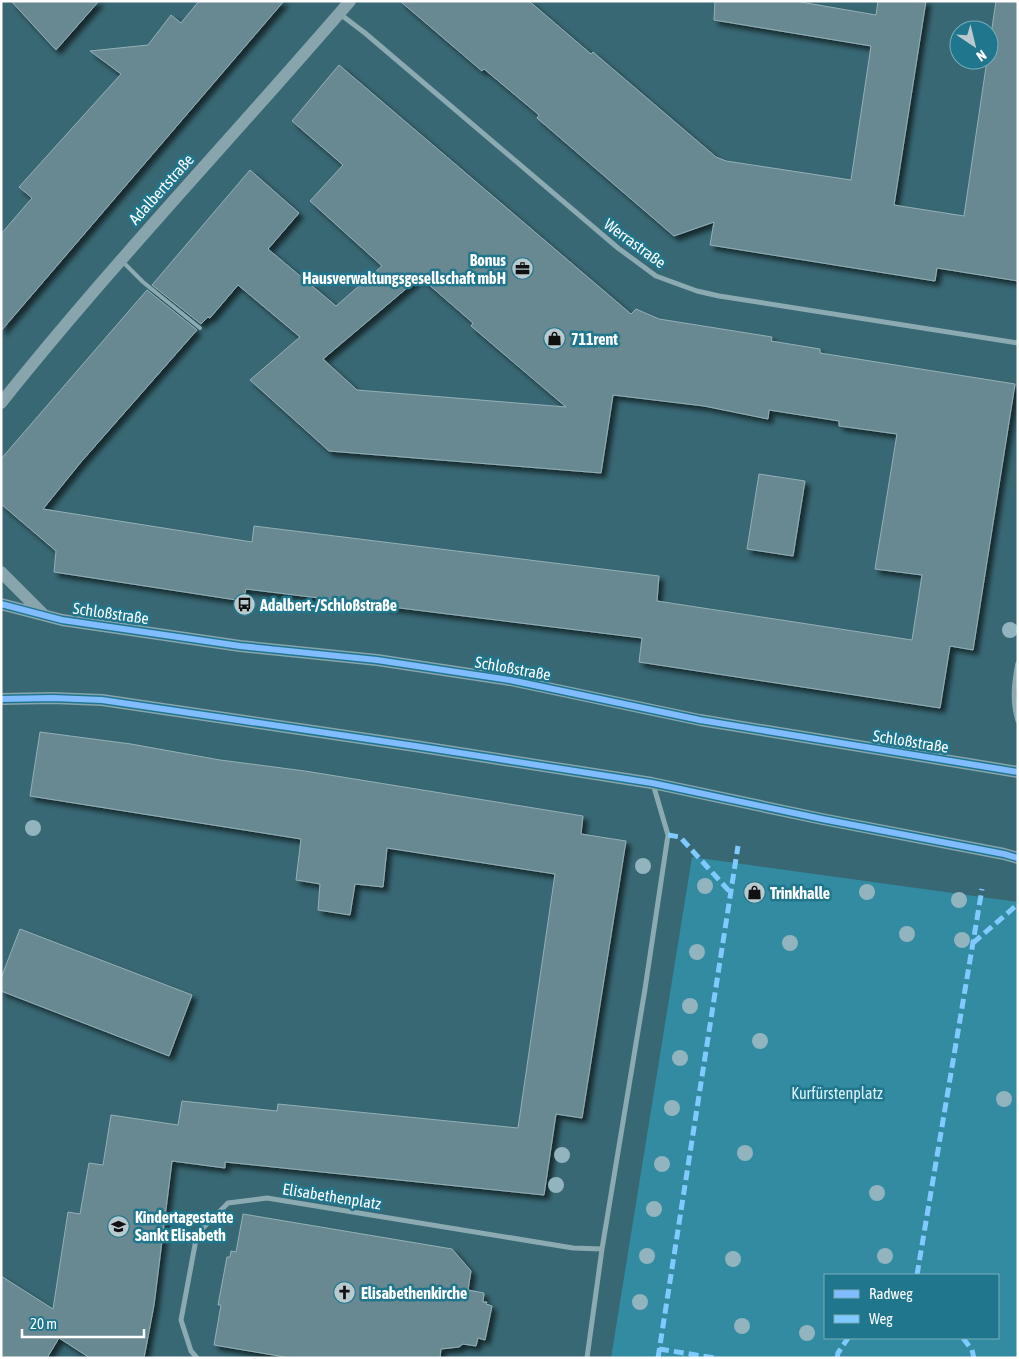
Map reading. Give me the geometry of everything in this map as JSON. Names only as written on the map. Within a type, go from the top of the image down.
[{"type":"street","name":"Adalbertstraße","points":[[1,403],[121,259],[350,1]]},
{"type":"street","name":"Werrastraße","points":[[340,13],[366,33],[618,248],[656,276],[697,291],[719,296],[1018,343]]},
{"type":"street","points":[[1,572],[45,616]]},
{"type":"street","name":"Schloßstraße","points":[[1,604],[45,616],[240,646],[377,660],[510,680],[700,720],[1018,772]]},
{"type":"street","points":[[1018,663],[1014,710],[1018,721]]},
{"type":"street","points":[[3,700],[53,698],[102,700],[652,783],[1018,858]]},
{"type":"street","points":[[587,1358],[602,1249],[645,989],[668,835],[652,783]]},
{"type":"street","name":"Elisabethenplatz","points":[[198,1358],[191,1351],[181,1320],[195,1244],[197,1234],[228,1203],[267,1198],[573,1248],[602,1249]]},
{"type":"lane","points":[[121,259],[144,282],[200,328]]},
{"type":"green space","name":"Kurfürstenplatz","points":[[692,857],[1018,902],[1018,1358],[611,1358]]},
{"type":"building","points":[[11,1],[99,1],[56,50]]},
{"type":"building","points":[[199,1],[284,1],[1,331],[1,234],[32,198],[19,187],[121,74],[90,51],[148,45],[171,15],[181,23]]},
{"type":"building","points":[[400,1],[529,1],[591,54],[593,52],[716,157],[726,161],[851,180],[871,46],[714,20],[715,1],[795,1],[876,15],[878,1],[926,1],[894,205],[964,216],[986,70],[999,70],[999,20],[993,20],[996,1],[1018,1],[1018,281],[937,268],[935,281],[710,245],[714,222],[674,236],[537,118],[539,115],[484,69],[482,71]]},
{"type":"building","points":[[339,65],[631,314],[636,309],[659,319],[772,337],[771,341],[820,349],[820,353],[1015,384],[973,650],[950,646],[940,708],[639,662],[642,638],[246,589],[243,601],[54,572],[56,551],[1,504],[1,459],[147,290],[197,330],[81,462],[43,509],[252,542],[254,526],[659,576],[657,601],[912,640],[922,575],[875,569],[897,434],[839,426],[839,421],[769,410],[768,419],[704,406],[613,395],[601,473],[329,451],[250,380],[300,337],[238,285],[210,318],[208,317],[201,324],[152,285],[250,170],[299,213],[268,249],[336,306],[382,266],[310,201],[343,165],[292,121]],"holes":[[[420,277],[473,323],[471,326],[566,407],[357,390],[323,359]]]},
{"type":"building","points":[[759,474],[805,481],[793,556],[747,549]]},
{"type":"building","points":[[40,732],[131,744],[220,760],[305,771],[583,816],[581,834],[626,841],[582,1118],[556,1114],[544,1195],[225,1162],[225,1168],[172,1161],[154,1305],[144,1358],[90,1358],[59,1338],[47,1358],[1,1358],[1,1276],[53,1309],[68,1212],[80,1214],[89,1163],[103,1165],[111,1115],[178,1125],[182,1101],[277,1111],[278,1104],[518,1128],[555,874],[387,848],[383,887],[355,884],[350,915],[318,910],[320,884],[296,880],[301,839],[30,796]]},
{"type":"building","points":[[20,929],[192,995],[169,1056],[1,991],[1,978]]},
{"type":"building","name":"Elisabethenkirche","points":[[243,1214],[452,1249],[471,1271],[468,1290],[484,1293],[483,1302],[487,1302],[486,1304],[492,1306],[485,1340],[478,1338],[476,1346],[463,1344],[459,1347],[441,1349],[440,1358],[291,1358],[214,1345],[221,1305],[218,1305],[227,1257],[230,1257],[231,1251],[236,1252]]},
{"type":"marked path","points":[[668,835],[680,837],[730,892]]},
{"type":"marked path","points":[[658,1358],[738,846]]},
{"type":"marked path","points":[[917,1274],[982,889]]},
{"type":"marked path","points":[[973,943],[1018,904]]},
{"type":"marked path","points":[[837,1358],[838,1353],[847,1339]]},
{"type":"marked path","points":[[964,1339],[972,1350],[974,1358]]},
{"type":"marked path","points":[[659,1349],[715,1358]]},
{"type":"cycle path","points":[[1,604],[62,620],[240,646],[377,660],[510,680],[700,720],[1018,772]]},
{"type":"cycle path","points":[[1,699],[53,698],[102,700],[652,783],[1018,858]]},
{"type":"place","name":"Bonus Hausverwaltungsgesellschaft mbH","points":[[522,269]]},
{"type":"place","name":"711rent","points":[[555,339]]},
{"type":"place","name":"Adalbert-/Schloßstraße","points":[[244,605]]},
{"type":"place","name":"Trinkhalle","points":[[754,893]]},
{"type":"place","name":"Kindertagestatte Sankt Elisabeth","points":[[119,1226]]},
{"type":"place","name":"Elisabethenkirche","points":[[345,1293]]}]
